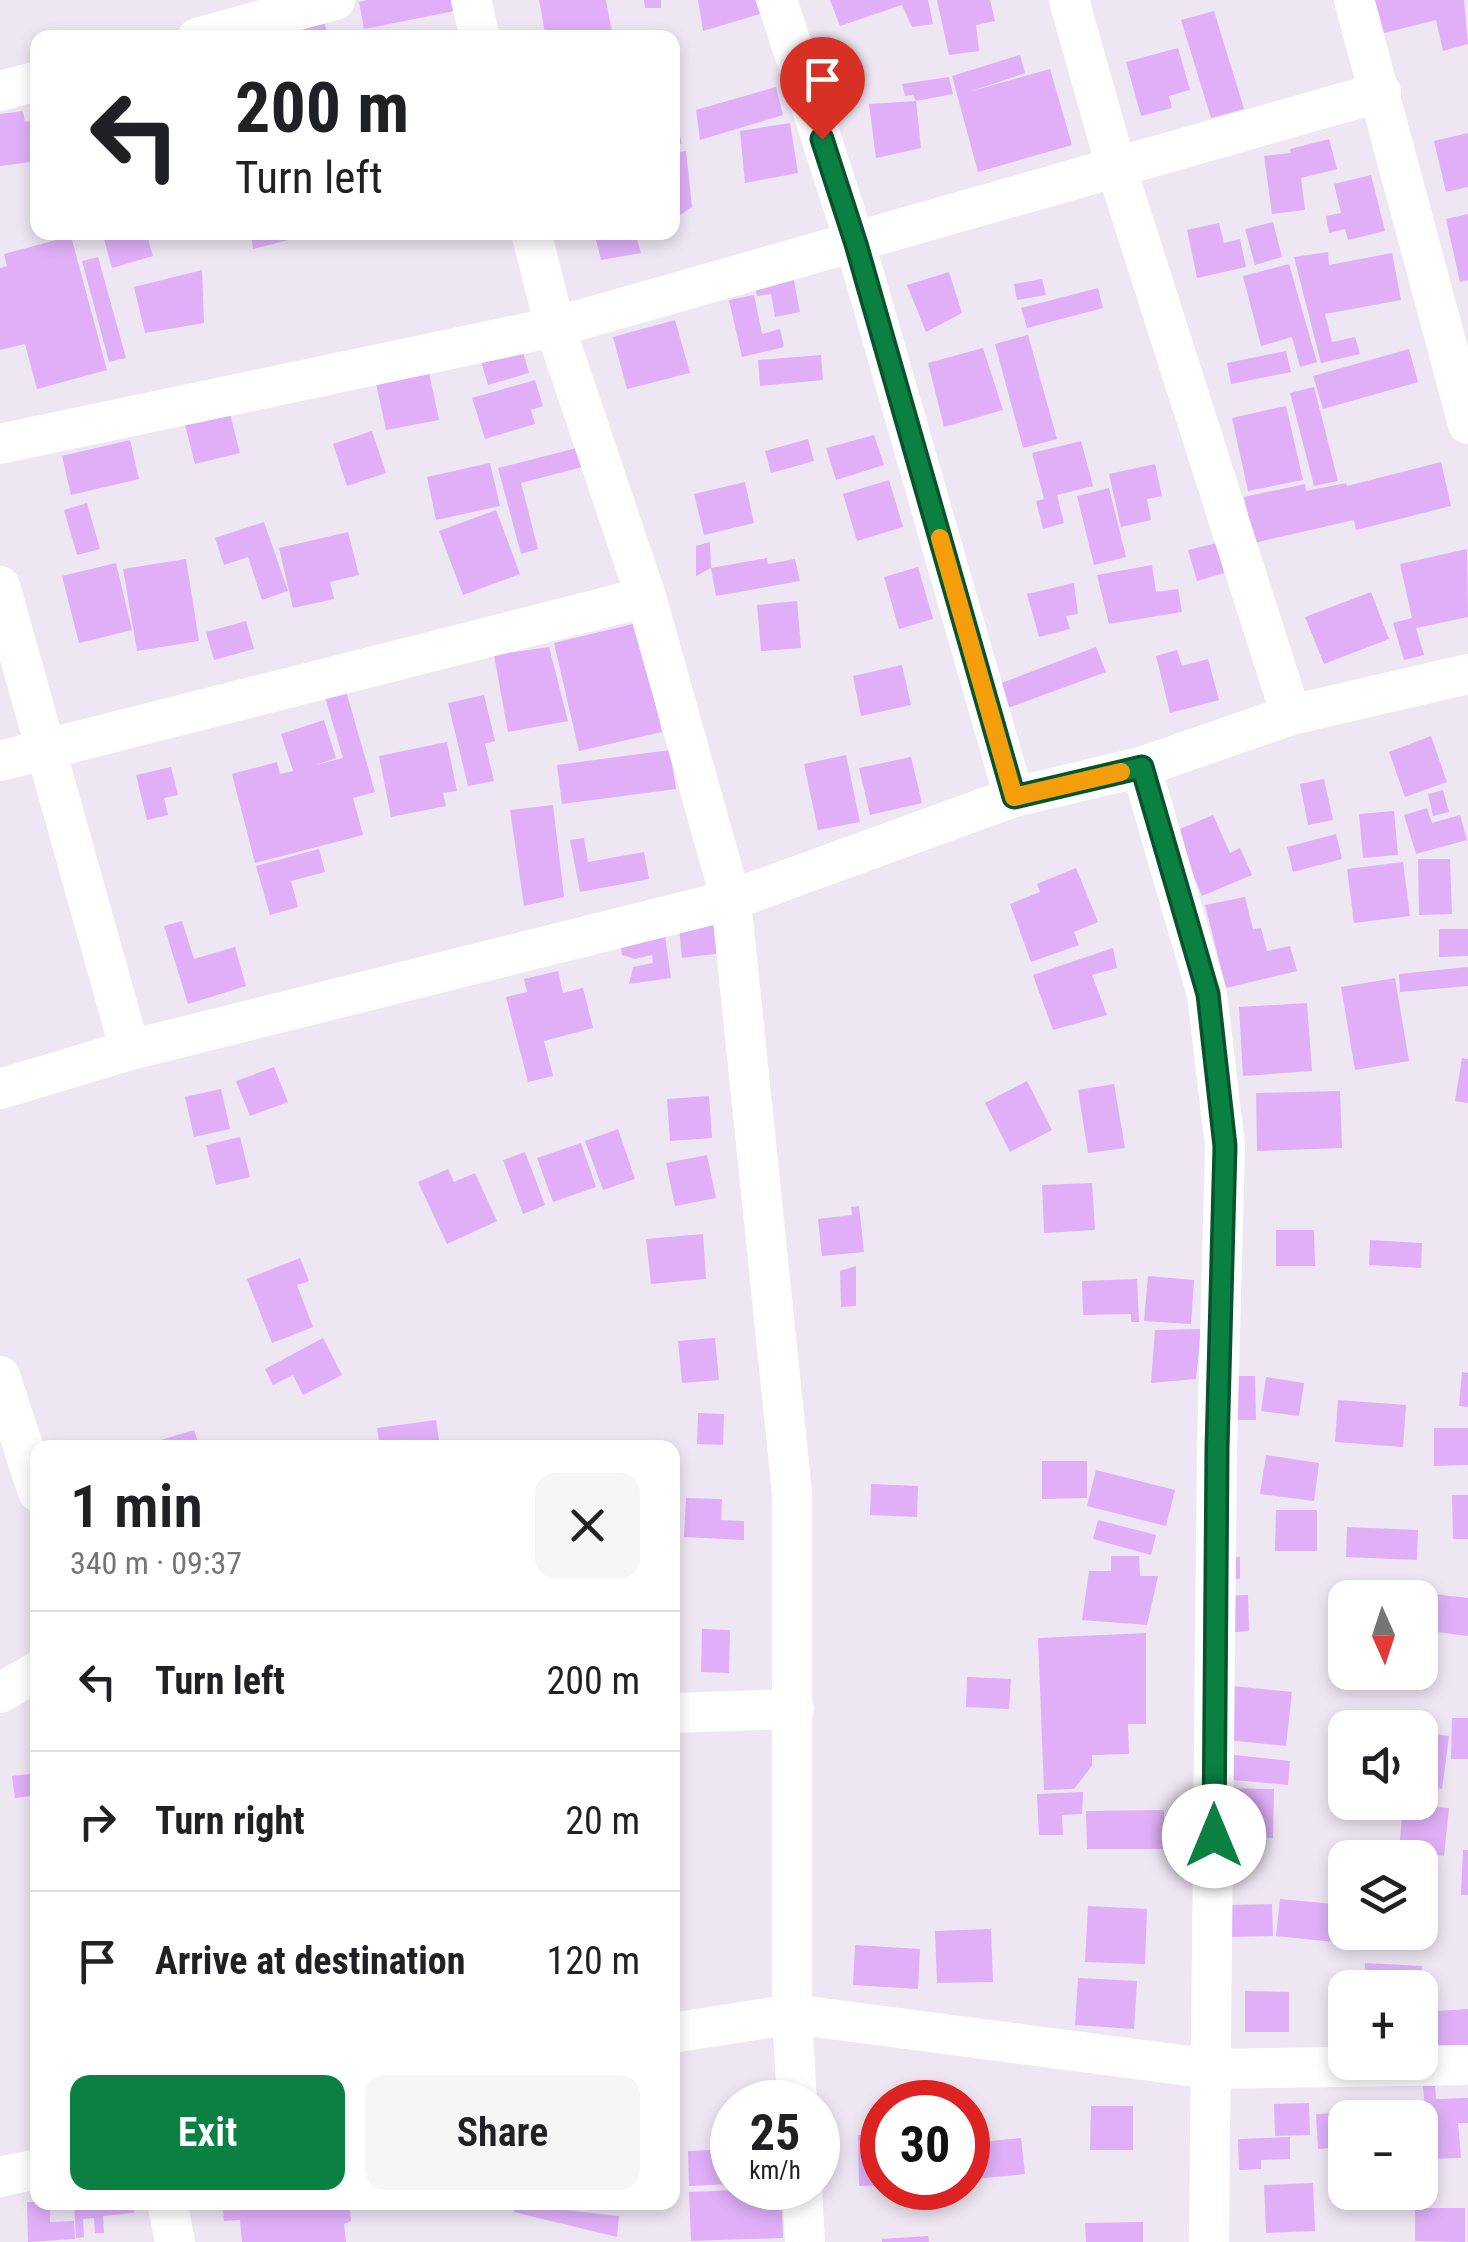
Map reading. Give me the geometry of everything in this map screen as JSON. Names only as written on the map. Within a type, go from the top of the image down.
[{"type":"street","points":[[226,30],[335,0]]},
{"type":"street","points":[[471,0],[478,30]]},
{"type":"street","points":[[776,0],[856,244],[1014,797]]},
{"type":"street","points":[[1069,0],[1117,170],[1290,715]]},
{"type":"street","points":[[1354,0],[1468,424]]},
{"type":"street","points":[[0,91],[30,83]]},
{"type":"street","points":[[0,444],[555,327],[1380,92]]},
{"type":"street","points":[[533,240],[555,327],[646,596],[731,900],[792,1493],[792,2014],[796,2080]]},
{"type":"street","points":[[0,586],[130,1050]]},
{"type":"street","points":[[0,761],[646,596]]},
{"type":"street","points":[[0,1089],[130,1050],[731,900],[1014,797],[1142,767],[1290,715],[1468,674]]},
{"type":"street","points":[[1142,767],[1208,994],[1225,1146],[1217,1448],[1209,2242]]},
{"type":"street","points":[[0,1376],[30,1468]]},
{"type":"street","points":[[0,1693],[30,1676]]},
{"type":"street","points":[[680,1712],[794,1708]]},
{"type":"street","points":[[680,2032],[792,2014],[1212,2069],[1468,2064]]},
{"type":"street","points":[[0,2177],[30,2171]]},
{"type":"street","points":[[169,2210],[175,2242]]},
{"type":"street","points":[[803,2210],[805,2242]]},
{"type":"building","points":[[463,0],[465,9],[364,29],[359,2]]},
{"type":"building","points":[[539,0],[606,0],[612,30],[545,30]]},
{"type":"building","points":[[644,0],[661,0],[661,8],[645,8]]},
{"type":"building","points":[[698,0],[755,0],[760,14],[703,31]]},
{"type":"building","points":[[830,0],[928,0],[933,24],[912,27],[902,5],[840,26]]},
{"type":"building","points":[[937,0],[990,0],[995,21],[976,25],[979,51],[949,55]]},
{"type":"building","points":[[1375,0],[1464,0],[1468,44],[1443,51],[1436,20],[1384,33]]},
{"type":"building","points":[[1214,11],[1244,109],[1211,118],[1181,20]]},
{"type":"building","points":[[325,24],[326,30],[281,30]]},
{"type":"building","points":[[1178,48],[1190,90],[1169,96],[1172,108],[1141,116],[1126,62]]},
{"type":"building","points":[[1020,55],[1025,73],[972,91],[1050,69],[1072,145],[978,172],[952,76]]},
{"type":"building","points":[[949,77],[953,94],[916,101],[913,95],[905,96],[902,84]]},
{"type":"building","points":[[776,87],[783,115],[700,140],[696,110]]},
{"type":"building","points":[[916,101],[921,148],[876,158],[869,104]]},
{"type":"building","points":[[23,111],[25,122],[30,121],[30,162],[0,166],[0,114]]},
{"type":"building","points":[[790,123],[798,173],[745,183],[740,131]]},
{"type":"building","points":[[1468,133],[1468,187],[1446,192],[1434,141]]},
{"type":"building","points":[[1329,139],[1337,169],[1301,178],[1305,210],[1272,214],[1264,156],[1291,153],[1290,149]]},
{"type":"building","points":[[686,151],[692,207],[680,215],[680,152]]},
{"type":"building","points":[[1371,175],[1385,231],[1348,240],[1345,229],[1329,233],[1326,216],[1341,213],[1334,184]]},
{"type":"building","points":[[1468,214],[1468,280],[1460,282],[1446,219]]},
{"type":"building","points":[[1273,222],[1282,257],[1255,265],[1245,229]]},
{"type":"building","points":[[1219,223],[1224,243],[1240,239],[1246,267],[1197,278],[1187,230]]},
{"type":"building","points":[[56,240],[72,240],[107,370],[37,389],[25,344],[0,350],[0,268],[7,266],[4,254]]},
{"type":"building","points":[[104,240],[148,240],[153,256],[112,268]]},
{"type":"building","points":[[252,240],[288,240],[253,249]]},
{"type":"building","points":[[596,240],[637,240],[641,253],[601,260]]},
{"type":"building","points":[[1328,252],[1329,265],[1392,253],[1401,300],[1325,314],[1332,342],[1355,337],[1360,354],[1321,363],[1294,257]]},
{"type":"building","points":[[98,257],[126,358],[109,362],[82,261]]},
{"type":"building","points":[[1289,264],[1317,362],[1300,367],[1292,337],[1261,346],[1243,276]]},
{"type":"building","points":[[202,270],[204,323],[145,333],[134,287]]},
{"type":"building","points":[[949,272],[962,313],[926,332],[907,285]]},
{"type":"building","points":[[793,276],[800,312],[775,317],[771,294],[757,296],[754,283]]},
{"type":"building","points":[[1042,279],[1046,295],[1017,300],[1014,284]]},
{"type":"building","points":[[1098,288],[1103,308],[1027,328],[1021,308]]},
{"type":"building","points":[[754,295],[762,334],[780,329],[784,347],[742,357],[729,300]]},
{"type":"building","points":[[675,320],[690,373],[627,389],[613,337]]},
{"type":"building","points":[[1028,335],[1057,439],[1023,448],[995,344]]},
{"type":"building","points":[[520,342],[529,373],[488,385],[479,354]]},
{"type":"building","points":[[983,348],[1003,410],[944,427],[928,363]]},
{"type":"building","points":[[1409,349],[1418,382],[1323,409],[1313,376]]},
{"type":"building","points":[[1286,351],[1291,372],[1231,384],[1227,363]]},
{"type":"building","points":[[821,355],[823,380],[760,386],[758,360]]},
{"type":"building","points":[[429,372],[439,420],[386,430],[376,383]]},
{"type":"building","points":[[535,380],[543,406],[531,410],[535,424],[485,439],[472,398]]},
{"type":"building","points":[[1314,387],[1338,481],[1314,486],[1290,393]]},
{"type":"building","points":[[1286,406],[1303,480],[1248,491],[1232,418]]},
{"type":"building","points":[[229,410],[240,453],[195,464],[184,421]]},
{"type":"building","points":[[372,431],[386,473],[347,486],[333,444]]},
{"type":"building","points":[[874,435],[884,465],[836,480],[826,448]]},
{"type":"building","points":[[808,439],[814,461],[771,473],[765,451]]},
{"type":"building","points":[[130,440],[139,479],[71,495],[62,456]]},
{"type":"building","points":[[1081,441],[1093,486],[1057,495],[1064,523],[1043,529],[1036,501],[1044,499],[1032,453]]},
{"type":"building","points":[[585,446],[590,465],[521,483],[538,549],[521,554],[498,468]]},
{"type":"building","points":[[1441,462],[1451,506],[1356,530],[1354,520],[1254,543],[1244,497],[1305,484],[1306,491],[1346,483],[1347,486]]},
{"type":"building","points":[[490,463],[500,506],[436,520],[427,477]]},
{"type":"building","points":[[1155,464],[1162,496],[1147,499],[1151,520],[1121,527],[1109,474]]},
{"type":"building","points":[[889,480],[903,527],[857,541],[843,494]]},
{"type":"building","points":[[745,482],[754,523],[704,535],[694,494]]},
{"type":"building","points":[[1109,488],[1126,557],[1094,565],[1077,496]]},
{"type":"building","points":[[87,503],[100,549],[77,555],[64,510]]},
{"type":"building","points":[[496,510],[520,574],[463,595],[439,531]]},
{"type":"building","points":[[264,522],[288,591],[262,600],[248,557],[224,565],[215,538]]},
{"type":"building","points":[[348,532],[359,575],[330,582],[334,599],[293,608],[279,548]]},
{"type":"building","points":[[710,542],[711,568],[696,576],[696,546]]},
{"type":"building","points":[[1217,543],[1224,573],[1197,581],[1188,550]]},
{"type":"building","points":[[1467,549],[1468,617],[1416,628],[1424,655],[1404,660],[1393,623],[1412,618],[1400,564]]},
{"type":"building","points":[[767,558],[768,564],[795,559],[800,581],[716,596],[711,568]]},
{"type":"building","points":[[186,559],[199,641],[137,651],[123,569]]},
{"type":"building","points":[[116,563],[132,630],[79,643],[62,576]]},
{"type":"building","points":[[1152,565],[1156,592],[1178,589],[1182,612],[1109,624],[1097,575]]},
{"type":"building","points":[[918,567],[933,619],[899,629],[884,577]]},
{"type":"building","points":[[1074,583],[1078,614],[1066,616],[1070,629],[1039,637],[1027,594]]},
{"type":"building","points":[[1371,592],[1389,639],[1324,664],[1305,617]]},
{"type":"building","points":[[797,601],[801,648],[761,651],[757,605]]},
{"type":"building","points":[[246,621],[254,649],[214,660],[206,632]]},
{"type":"building","points":[[637,623],[662,732],[579,751],[554,643]]},
{"type":"building","points":[[549,647],[568,721],[508,732],[494,655]]},
{"type":"building","points":[[1096,647],[1106,672],[1005,709],[996,685]]},
{"type":"building","points":[[1177,650],[1182,666],[1208,659],[1219,700],[1170,713],[1156,656]]},
{"type":"building","points":[[902,665],[911,705],[861,716],[853,676]]},
{"type":"building","points":[[346,691],[375,792],[353,798],[363,835],[255,863],[232,774],[277,762],[280,774],[293,771],[281,734],[324,720],[336,758],[316,765],[343,758],[325,697]]},
{"type":"building","points":[[484,695],[495,741],[485,744],[494,781],[468,786],[448,703]]},
{"type":"building","points":[[1431,736],[1447,782],[1405,797],[1389,752]]},
{"type":"building","points":[[447,742],[457,791],[443,793],[446,806],[391,817],[379,756]]},
{"type":"building","points":[[670,750],[676,789],[562,804],[557,765]]},
{"type":"building","points":[[846,755],[860,822],[818,830],[804,764]]},
{"type":"building","points":[[911,757],[922,803],[870,815],[859,768]]},
{"type":"building","points":[[171,767],[178,795],[164,798],[168,815],[147,820],[136,775]]},
{"type":"building","points":[[1324,779],[1333,820],[1308,825],[1300,784]]},
{"type":"building","points":[[1443,790],[1449,812],[1433,816],[1428,794]]},
{"type":"building","points":[[553,805],[564,897],[524,906],[510,810]]},
{"type":"building","points":[[1427,808],[1432,823],[1460,815],[1467,840],[1416,854],[1404,815]]},
{"type":"building","points":[[1394,811],[1398,855],[1363,858],[1359,814]]},
{"type":"building","points":[[1213,815],[1230,853],[1240,848],[1252,875],[1202,896],[1175,831]]},
{"type":"building","points":[[1336,834],[1342,859],[1293,872],[1287,847]]},
{"type":"building","points":[[584,838],[588,862],[644,852],[649,879],[580,892],[570,840]]},
{"type":"building","points":[[319,849],[325,872],[291,881],[298,907],[270,915],[256,866]]},
{"type":"building","points":[[1418,859],[1450,859],[1452,914],[1419,915]]},
{"type":"building","points":[[1403,862],[1410,916],[1354,923],[1347,869]]},
{"type":"building","points":[[1076,868],[1098,922],[1074,932],[1079,945],[1031,962],[1010,904],[1040,892],[1037,884]]},
{"type":"building","points":[[1245,897],[1253,929],[1261,928],[1267,951],[1290,946],[1297,971],[1226,988],[1205,905]]},
{"type":"building","points":[[719,913],[723,953],[682,958],[678,918]]},
{"type":"building","points":[[182,921],[194,959],[235,947],[246,986],[188,1004],[164,926]]},
{"type":"building","points":[[1439,929],[1468,929],[1468,956],[1439,957]]},
{"type":"building","points":[[665,936],[671,978],[629,984],[633,967],[653,963],[652,955],[635,959],[622,955],[620,943]]},
{"type":"building","points":[[1113,948],[1117,968],[1092,975],[1107,1015],[1053,1030],[1033,975]]},
{"type":"building","points":[[1468,967],[1468,986],[1400,992],[1399,974]]},
{"type":"building","points":[[558,971],[563,993],[583,988],[593,1028],[544,1041],[553,1076],[528,1082],[506,997],[527,992],[524,979]]},
{"type":"building","points":[[1395,978],[1409,1061],[1355,1070],[1341,987]]},
{"type":"building","points":[[1307,1003],[1312,1071],[1243,1076],[1239,1007]]},
{"type":"building","points":[[1462,1058],[1468,1059],[1468,1103],[1455,1101]]},
{"type":"building","points":[[274,1067],[288,1102],[250,1116],[236,1081]]},
{"type":"building","points":[[1027,1081],[1052,1130],[1010,1152],[985,1103]]},
{"type":"building","points":[[1114,1084],[1125,1148],[1088,1153],[1078,1090]]},
{"type":"building","points":[[221,1089],[230,1129],[194,1137],[185,1097]]},
{"type":"building","points":[[1340,1091],[1342,1148],[1257,1151],[1256,1093]]},
{"type":"building","points":[[709,1096],[712,1138],[670,1141],[667,1099]]},
{"type":"building","points":[[618,1129],[635,1179],[603,1190],[585,1141]]},
{"type":"building","points":[[240,1137],[250,1177],[216,1185],[206,1145]]},
{"type":"building","points":[[581,1143],[596,1187],[553,1202],[537,1158]]},
{"type":"building","points":[[525,1152],[545,1205],[523,1214],[503,1160]]},
{"type":"building","points":[[707,1155],[716,1198],[675,1206],[666,1163]]},
{"type":"building","points":[[448,1169],[454,1182],[475,1173],[497,1221],[447,1244],[418,1182]]},
{"type":"building","points":[[1092,1183],[1095,1230],[1044,1233],[1042,1185]]},
{"type":"building","points":[[859,1206],[864,1252],[822,1256],[818,1219],[852,1215],[851,1207]]},
{"type":"building","points":[[1276,1230],[1314,1230],[1315,1266],[1276,1266]]},
{"type":"building","points":[[703,1234],[706,1279],[651,1284],[646,1239]]},
{"type":"building","points":[[1370,1240],[1422,1243],[1421,1268],[1369,1265]]},
{"type":"building","points":[[300,1258],[309,1281],[297,1285],[313,1327],[272,1343],[247,1279]]},
{"type":"building","points":[[856,1266],[856,1306],[841,1307],[840,1271]]},
{"type":"building","points":[[1148,1276],[1194,1280],[1191,1324],[1144,1321]]},
{"type":"building","points":[[1137,1279],[1139,1322],[1131,1322],[1131,1314],[1083,1315],[1082,1281]]},
{"type":"building","points":[[1201,1329],[1196,1379],[1151,1383],[1155,1330]]},
{"type":"building","points":[[323,1338],[342,1375],[303,1395],[293,1375],[273,1385],[265,1369]]},
{"type":"building","points":[[715,1338],[719,1380],[682,1383],[678,1341]]},
{"type":"building","points":[[1462,1372],[1468,1373],[1468,1407],[1459,1406]]},
{"type":"building","points":[[1227,1376],[1255,1376],[1256,1420],[1227,1420]]},
{"type":"building","points":[[1266,1377],[1304,1383],[1299,1416],[1261,1411]]},
{"type":"building","points":[[1338,1400],[1406,1405],[1403,1447],[1335,1442]]},
{"type":"building","points":[[698,1413],[724,1414],[723,1445],[697,1444]]},
{"type":"building","points":[[436,1420],[439,1440],[379,1440],[377,1428]]},
{"type":"building","points":[[1434,1428],[1468,1428],[1468,1465],[1434,1466]]},
{"type":"building","points":[[194,1430],[197,1440],[161,1440]]},
{"type":"building","points":[[1266,1455],[1319,1463],[1314,1501],[1260,1494]]},
{"type":"building","points":[[1042,1461],[1087,1461],[1087,1498],[1042,1499]]},
{"type":"building","points":[[1096,1470],[1175,1490],[1166,1526],[1087,1506]]},
{"type":"building","points":[[871,1484],[918,1486],[917,1517],[870,1515]]},
{"type":"building","points":[[1452,1495],[1468,1495],[1468,1539],[1453,1539]]},
{"type":"building","points":[[686,1498],[722,1499],[721,1520],[744,1521],[744,1540],[684,1537]]},
{"type":"building","points":[[1276,1510],[1317,1510],[1317,1551],[1275,1551]]},
{"type":"building","points":[[1098,1520],[1156,1535],[1151,1555],[1093,1539]]},
{"type":"building","points":[[1347,1527],[1418,1530],[1417,1560],[1346,1557]]},
{"type":"building","points":[[1111,1556],[1139,1556],[1140,1576],[1158,1576],[1147,1625],[1082,1620],[1089,1571],[1111,1571]]},
{"type":"building","points":[[1240,1557],[1240,1579],[1219,1579],[1218,1558]]},
{"type":"building","points":[[1438,1594],[1468,1598],[1468,1636],[1438,1632]]},
{"type":"building","points":[[1248,1595],[1249,1631],[1226,1633],[1226,1596]]},
{"type":"building","points":[[702,1629],[730,1630],[729,1673],[701,1672]]},
{"type":"building","points":[[1146,1633],[1146,1724],[1128,1724],[1129,1754],[1092,1755],[1092,1766],[1074,1789],[1044,1790],[1038,1638]]},
{"type":"building","points":[[967,1677],[1011,1679],[1009,1709],[966,1707]]},
{"type":"building","points":[[1232,1686],[1292,1692],[1286,1746],[1227,1740]]},
{"type":"building","points":[[1452,1718],[1468,1718],[1468,1759],[1451,1759]]},
{"type":"building","points":[[1438,1734],[1449,1736],[1442,1789],[1438,1788]]},
{"type":"building","points":[[1225,1754],[1290,1761],[1288,1785],[1223,1779]]},
{"type":"building","points":[[30,1774],[30,1796],[15,1798],[12,1776]]},
{"type":"building","points":[[1219,1788],[1274,1789],[1273,1838],[1248,1838],[1248,1819],[1217,1820]]},
{"type":"building","points":[[1083,1792],[1082,1814],[1062,1815],[1063,1835],[1039,1835],[1037,1794]]},
{"type":"building","points":[[1438,1807],[1449,1808],[1444,1856],[1438,1855],[1438,1840],[1400,1840],[1402,1820],[1438,1820]]},
{"type":"building","points":[[1164,1810],[1164,1849],[1087,1849],[1086,1811]]},
{"type":"building","points":[[1239,1826],[1245,1865],[1225,1868],[1218,1830]]},
{"type":"building","points":[[1463,1850],[1468,1850],[1468,1895],[1461,1895]]},
{"type":"building","points":[[1280,1899],[1328,1903],[1328,1941],[1276,1936]]},
{"type":"building","points":[[1272,1904],[1273,1936],[1229,1937],[1228,1905]]},
{"type":"building","points":[[1088,1906],[1147,1909],[1145,1964],[1085,1962]]},
{"type":"building","points":[[991,1929],[993,1982],[937,1983],[935,1931]]},
{"type":"building","points":[[855,1945],[920,1949],[918,1989],[853,1985]]},
{"type":"building","points":[[1365,1963],[1422,1966],[1422,1970],[1365,1970]]},
{"type":"building","points":[[1078,1978],[1137,1981],[1134,2029],[1075,2025]]},
{"type":"building","points":[[1245,1991],[1289,1992],[1289,2032],[1245,2032]]},
{"type":"building","points":[[1468,2009],[1468,2054],[1438,2055],[1438,2011]]},
{"type":"building","points":[[1423,2086],[1435,2086],[1436,2099],[1468,2098],[1468,2123],[1458,2123],[1461,2158],[1438,2159],[1438,2100],[1424,2100]]},
{"type":"building","points":[[1309,2103],[1310,2135],[1275,2136],[1274,2104]]},
{"type":"building","points":[[1091,2106],[1133,2106],[1133,2150],[1090,2150]]},
{"type":"building","points":[[1328,2113],[1328,2148],[1318,2149],[1316,2114]]},
{"type":"building","points":[[858,2135],[860,2135],[860,2186]]},
{"type":"building","points":[[1290,2137],[1290,2159],[1261,2160],[1261,2169],[1239,2170],[1238,2139]]},
{"type":"building","points":[[1021,2138],[1025,2174],[990,2177],[990,2141]]},
{"type":"building","points":[[710,2150],[710,2185],[689,2186],[688,2151]]},
{"type":"building","points":[[1313,2183],[1315,2231],[1266,2233],[1264,2185]]},
{"type":"building","points":[[710,2191],[710,2210],[782,2210],[783,2238],[691,2241],[689,2192]]},
{"type":"building","points":[[27,2202],[30,2210],[50,2210],[50,2222],[74,2221],[75,2239],[28,2242]]},
{"type":"building","points":[[1465,2208],[1465,2242],[1415,2241],[1415,2210]]},
{"type":"building","points":[[74,2210],[134,2210],[103,2216],[104,2233],[95,2233],[94,2218],[83,2219],[84,2237],[76,2238]]},
{"type":"building","points":[[223,2210],[350,2210],[351,2221],[344,2224],[346,2242],[242,2242],[240,2220],[224,2221]]},
{"type":"building","points":[[566,2210],[619,2216],[617,2237],[514,2212]]},
{"type":"building","points":[[1143,2222],[1143,2242],[1086,2242],[1085,2223]]},
{"type":"building","points":[[928,2236],[929,2242],[882,2242],[882,2239]]},
{"type":"slow traffic","points":[[940,538],[1014,797],[1121,772]]},
{"type":"route","points":[[822,139],[856,244],[1014,797],[1142,767],[1208,994],[1225,1146],[1217,1448],[1214,1836]]}]
